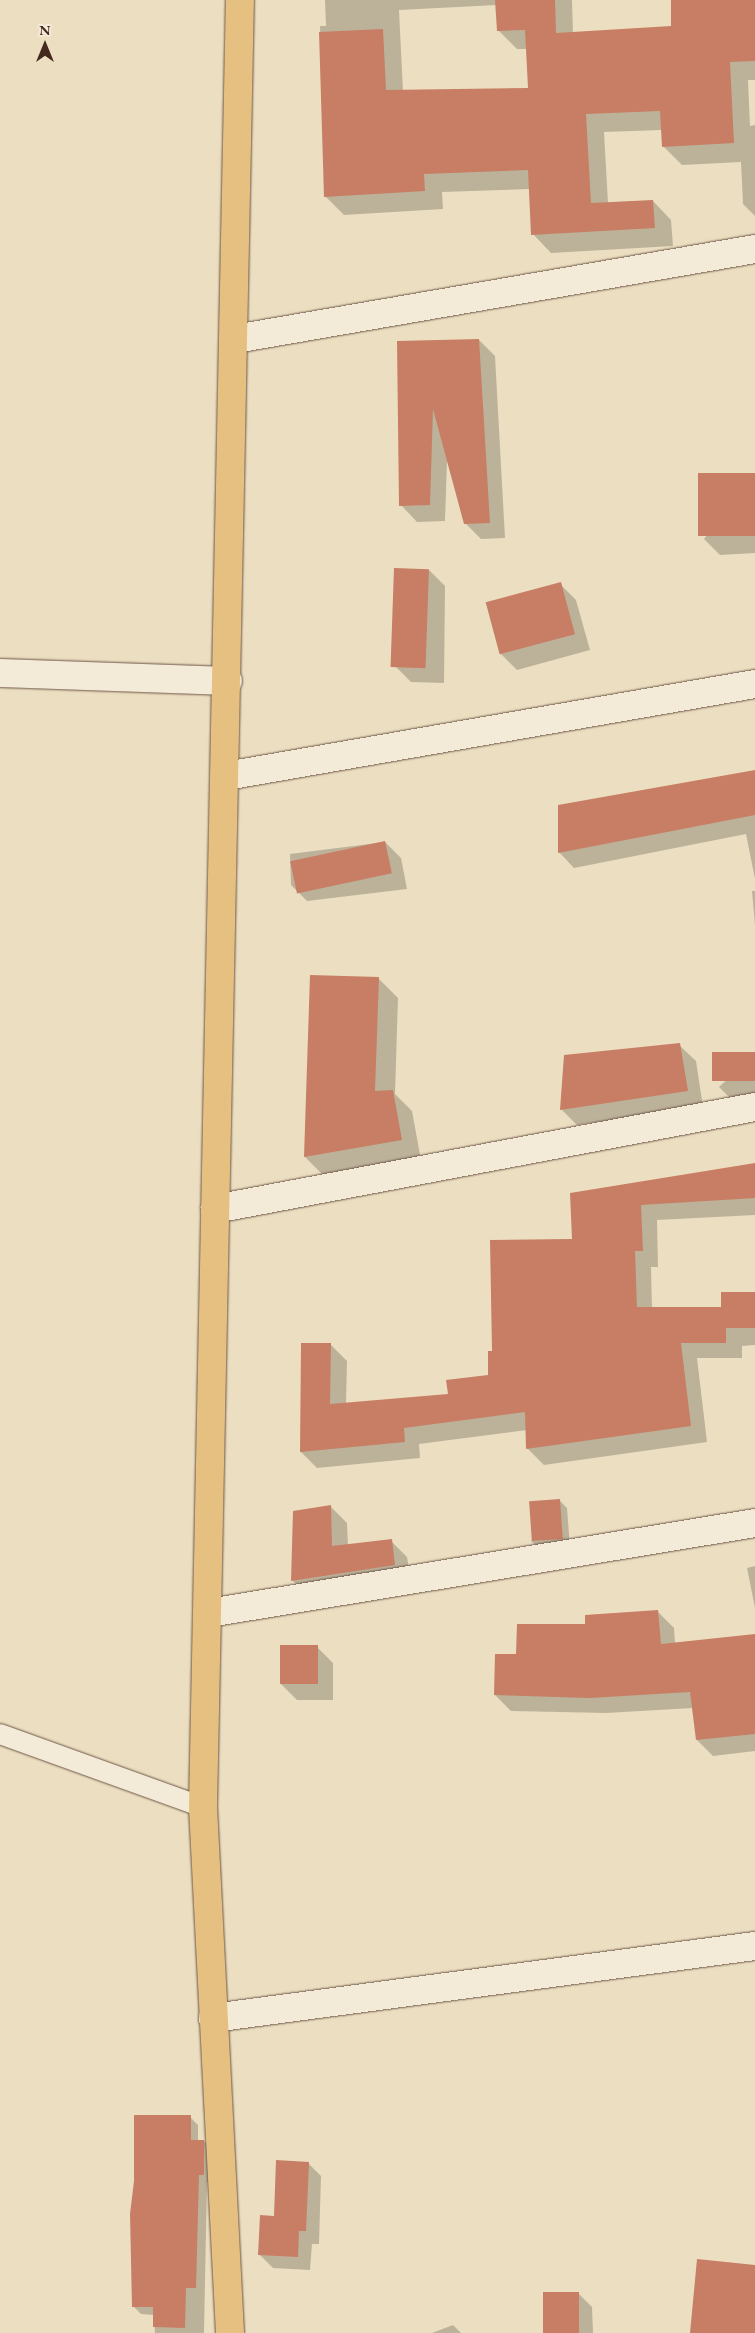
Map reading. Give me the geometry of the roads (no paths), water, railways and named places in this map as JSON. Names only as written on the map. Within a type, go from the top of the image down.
[{"type":"main road","points":[[230,2333],[203,1807],[209,1614],[214,1209],[226,776],[240,0]]},
{"type":"street","points":[[235,339],[755,249]]},
{"type":"street","points":[[0,673],[228,680]]},
{"type":"street","points":[[226,776],[755,684]]},
{"type":"street","points":[[214,1209],[755,1106]]},
{"type":"street","points":[[209,1614],[755,1523]]},
{"type":"street","points":[[214,2018],[755,1946]]},
{"type":"lane","points":[[0,1734],[203,1807]]}]
